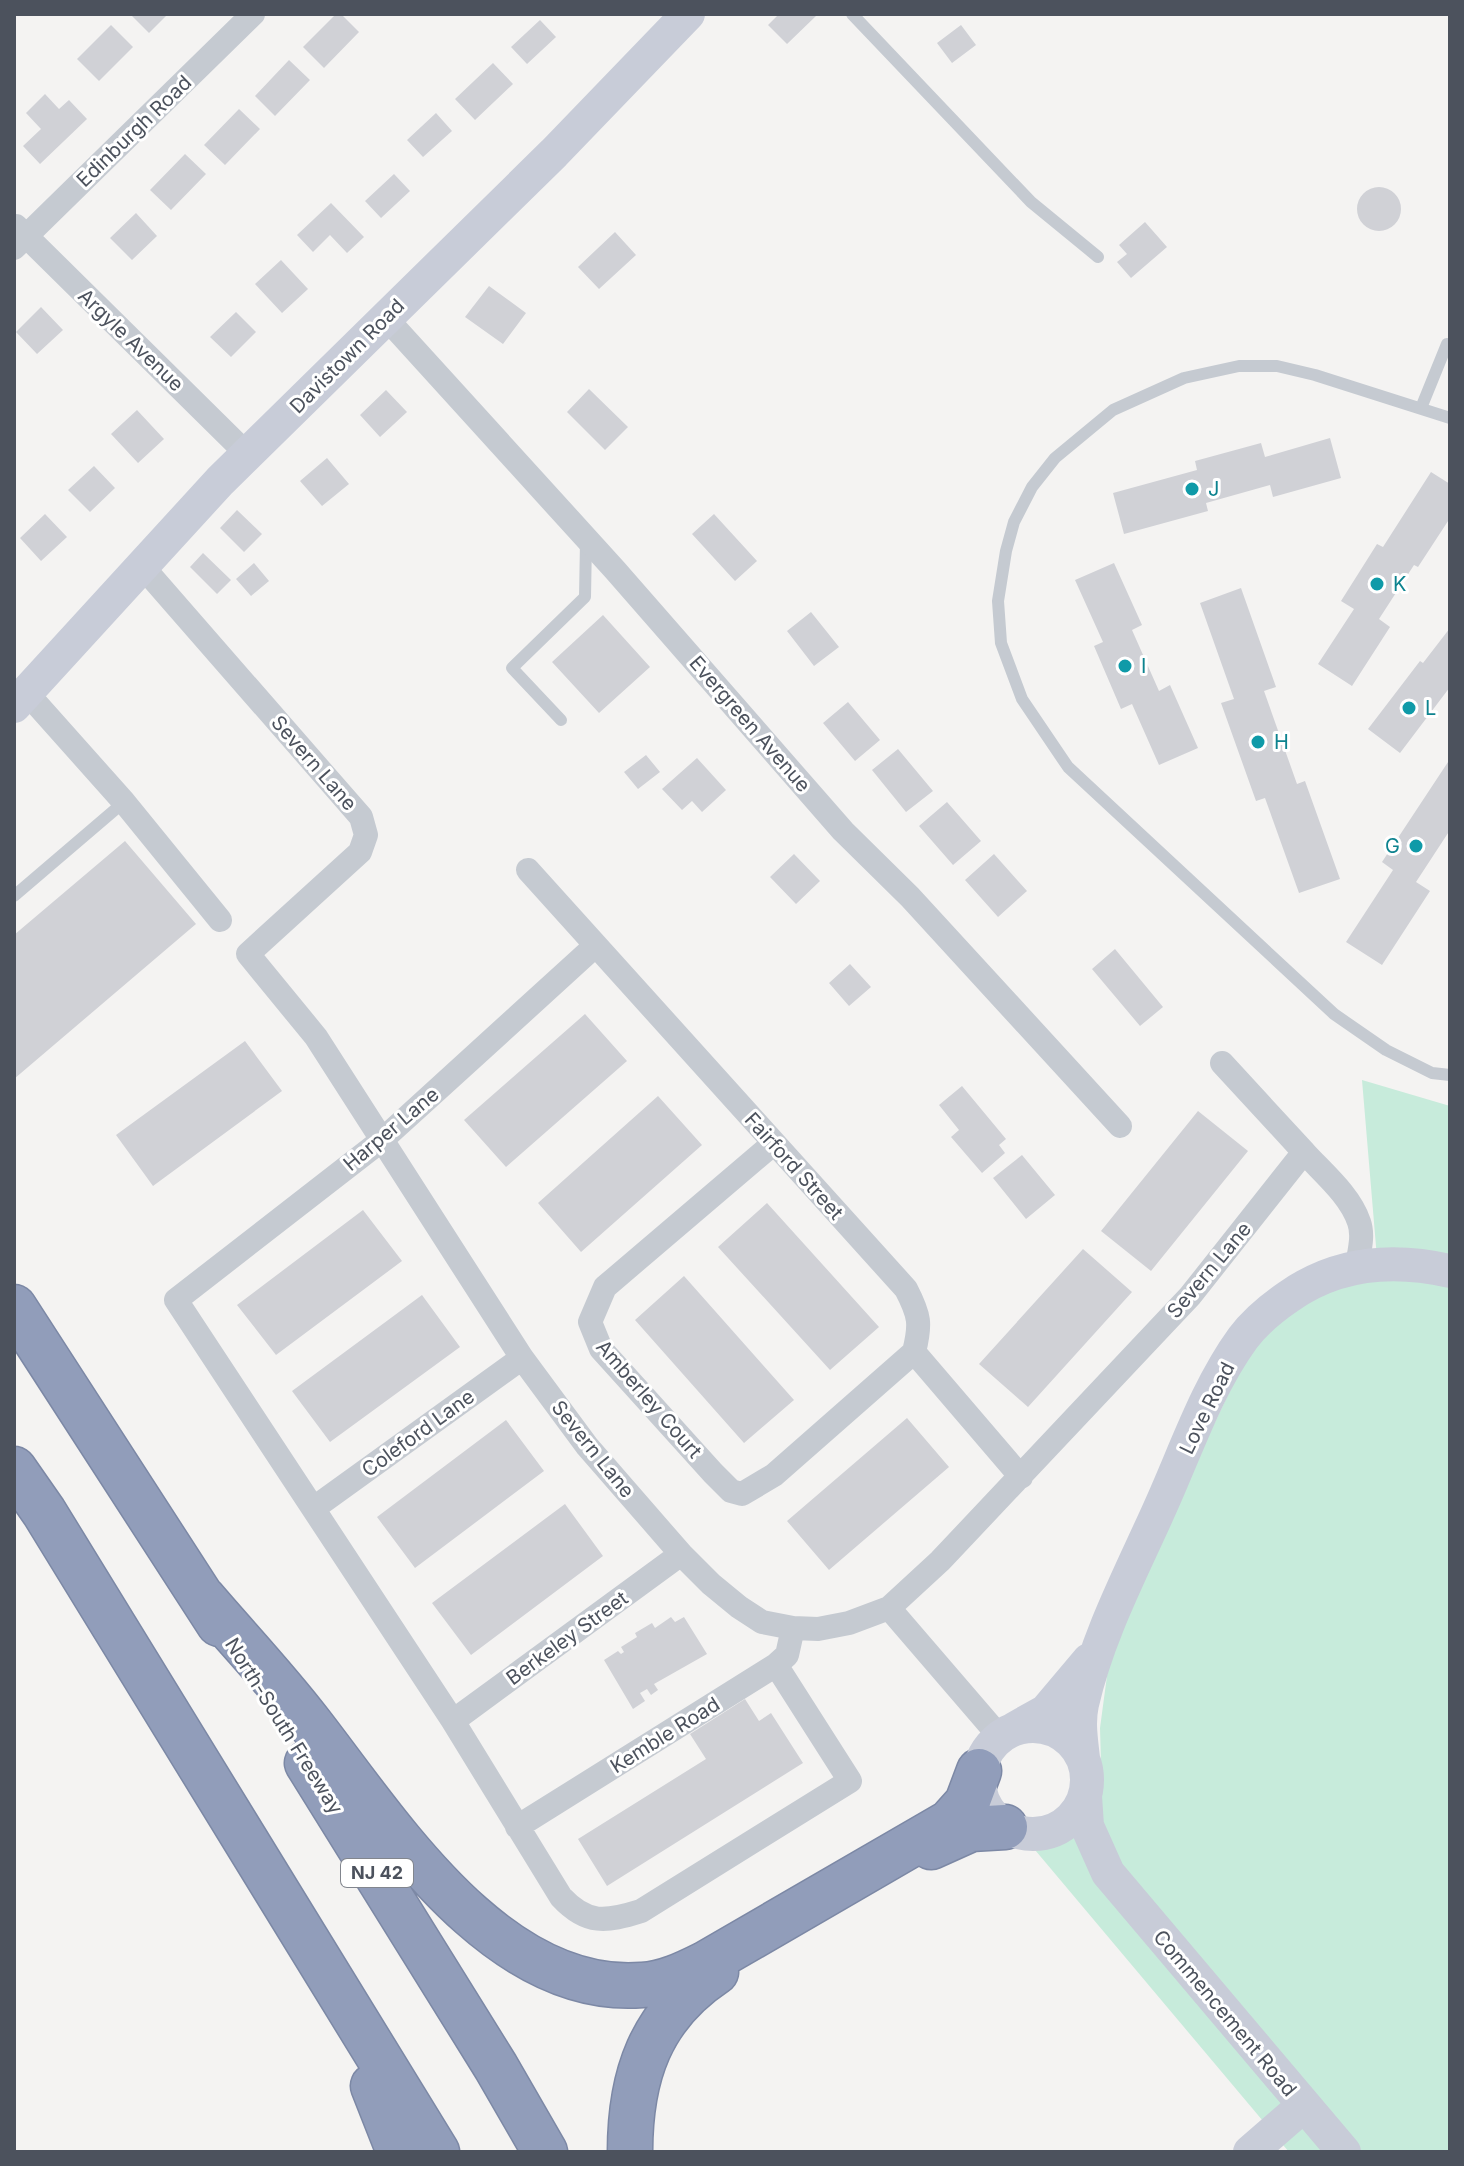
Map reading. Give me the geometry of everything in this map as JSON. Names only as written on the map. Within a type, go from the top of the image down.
[{"type":"highway","name":"North-South Freeway","points":[[14,1307],[400,1909],[545,2152]]},
{"type":"highway","points":[[14,1469],[44,1512],[272,1879],[437,2152]]},
{"type":"highway","points":[[203,1598],[307,1720],[397,1839],[464,1911],[548,1968],[602,1985],[643,1985],[675,1978],[705,1964],[950,1822],[967,1803],[997,1746]]},
{"type":"highway","points":[[630,2152],[632,2101],[641,2065],[671,2010],[693,1989],[713,1974],[947,1838],[971,1829],[1020,1831]]},
{"type":"highway","points":[[272,1879],[372,2083],[399,2152]]},
{"type":"street","name":"Edinburgh Road","points":[[18,236],[253,14]]},
{"type":"street","name":"Davistown Road","points":[[20,699],[247,454],[554,153],[688,14]]},
{"type":"street","name":"Argyle Avenue","points":[[18,236],[247,454]]},
{"type":"street","name":"Evergreen Avenue","points":[[386,318],[587,538],[843,831],[910,897],[1120,1126]]},
{"type":"street","name":"Severn Lane","points":[[142,566],[361,817],[366,835],[360,852],[248,954],[316,1037],[522,1358],[587,1446],[681,1554],[739,1607],[762,1622],[793,1628],[828,1627],[849,1623],[889,1608],[940,1561],[1190,1296],[1304,1152]]},
{"type":"street","points":[[20,699],[124,802],[220,920]]},
{"type":"street","name":"Fairford Street","points":[[528,870],[906,1289],[920,1326],[914,1352]]},
{"type":"street","name":"Harper Lane","points":[[314,1508],[176,1300],[382,1140],[595,946]]},
{"type":"street","points":[[1222,1063],[1343,1195],[1360,1222],[1362,1240],[1357,1266]]},
{"type":"street","name":"Amberley Court","points":[[774,1143],[605,1287],[590,1322],[601,1349],[713,1473],[731,1491],[742,1494],[774,1475],[914,1352]]},
{"type":"street","name":"Love Road","points":[[1083,1758],[1079,1722],[1081,1707],[1099,1647],[1213,1389],[1243,1338],[1270,1311],[1305,1286],[1357,1266],[1392,1263],[1450,1271]]},
{"type":"street","points":[[914,1352],[1021,1477]]},
{"type":"street","name":"Coleford Lane","points":[[314,1508],[522,1358]]},
{"type":"street","points":[[314,1508],[453,1721],[561,1897],[575,1912],[595,1919],[618,1918],[641,1911],[850,1781],[776,1665],[787,1655],[793,1628]]},
{"type":"street","name":"Berkeley Street","points":[[453,1721],[681,1554]]},
{"type":"street","points":[[889,1608],[997,1746]]},
{"type":"street","name":"Love Road","points":[[997,1746],[1046,1711],[1099,1647]]},
{"type":"street","name":"Kemble Road","points":[[517,1827],[776,1665]]},
{"type":"street","points":[[1033,1726],[1050,1729],[1072,1742],[1083,1758],[1087,1777],[1085,1796],[1070,1820],[1052,1831],[1020,1831],[994,1819],[984,1804],[979,1787],[997,1746],[1033,1726]]},
{"type":"street","name":"Commencement Road","points":[[1085,1796],[1087,1826],[1108,1873],[1344,2152]]},
{"type":"street","name":"Commencement Road","points":[[1020,1831],[1069,1849],[1108,1873]]},
{"type":"street","points":[[1250,2152],[1303,2106]]},
{"type":"lane","points":[[852,14],[1031,202],[1098,257]]},
{"type":"lane","points":[[1421,408],[1447,344],[1450,345]]},
{"type":"lane","points":[[1450,418],[1277,366],[1239,366],[1184,378],[1113,410],[1055,458],[1032,487],[1014,522],[998,601],[1001,643],[1022,699],[1068,767],[1334,1014],[1386,1050],[1432,1073],[1450,1075]]},
{"type":"lane","points":[[561,720],[512,668],[585,597],[587,538]]},
{"type":"lane","points":[[14,896],[124,802]]},
{"type":"green space","points":[[1362,1080],[1450,1106],[1450,2152],[1289,2152],[1030,1844],[1102,1797],[1100,1728],[1109,1661],[1157,1544],[1256,1336],[1299,1301],[1378,1270]]},
{"type":"building","points":[[130,14],[168,14],[149,33]]},
{"type":"building","points":[[336,14],[341,14],[359,32],[324,68],[303,47]]},
{"type":"building","points":[[779,14],[816,16],[787,44],[768,25]]},
{"type":"building","points":[[540,20],[556,37],[527,64],[511,47]]},
{"type":"building","points":[[111,25],[133,47],[99,81],[77,59]]},
{"type":"building","points":[[961,25],[976,45],[952,63],[937,43]]},
{"type":"building","points":[[289,60],[310,80],[275,116],[255,96]]},
{"type":"building","points":[[493,63],[513,84],[475,120],[455,99]]},
{"type":"building","points":[[45,94],[59,109],[69,100],[87,119],[40,164],[23,146],[41,129],[26,113]]},
{"type":"building","points":[[239,109],[260,129],[225,165],[204,145]]},
{"type":"building","points":[[436,113],[452,131],[423,157],[407,140]]},
{"type":"building","points":[[185,154],[206,174],[171,210],[150,190]]},
{"type":"building","points":[[394,174],[410,191],[381,218],[365,201]]},
{"type":"building","points":[[1379,187],[1394,194],[1401,209],[1394,224],[1379,231],[1364,224],[1357,209],[1364,194]]},
{"type":"building","points":[[331,203],[364,237],[347,253],[330,235],[313,252],[297,235]]},
{"type":"building","points":[[136,213],[157,236],[132,260],[110,238]]},
{"type":"building","points":[[1145,222],[1167,247],[1131,278],[1117,262],[1127,254],[1119,245]]},
{"type":"building","points":[[615,232],[636,255],[599,289],[578,267]]},
{"type":"building","points":[[281,260],[308,289],[282,313],[255,284]]},
{"type":"building","points":[[489,286],[526,313],[503,344],[465,317]]},
{"type":"building","points":[[41,307],[63,330],[37,354],[16,332]]},
{"type":"building","points":[[236,312],[256,332],[231,357],[210,337]]},
{"type":"building","points":[[589,389],[628,427],[605,450],[567,412]]},
{"type":"building","points":[[386,390],[407,412],[380,437],[360,415]]},
{"type":"building","points":[[137,410],[164,439],[138,463],[111,434]]},
{"type":"building","name":"J","points":[[1330,438],[1341,478],[1273,497],[1270,485],[1206,503],[1208,511],[1124,534],[1113,493],[1197,470],[1195,461],[1261,443],[1265,457]]},
{"type":"building","points":[[327,458],[349,484],[322,506],[300,481]]},
{"type":"building","points":[[94,466],[115,488],[90,512],[68,490]]},
{"type":"building","name":"K","points":[[1431,472],[1450,484],[1450,518],[1418,567],[1414,565],[1379,619],[1390,627],[1352,686],[1318,664],[1354,609],[1341,601],[1377,544],[1383,547]]},
{"type":"building","points":[[237,510],[262,534],[244,552],[220,528]]},
{"type":"building","points":[[45,514],[67,537],[41,561],[20,538]]},
{"type":"building","points":[[714,514],[757,561],[735,581],[692,534]]},
{"type":"building","points":[[203,553],[231,580],[217,594],[190,567]]},
{"type":"building","points":[[254,563],[269,581],[251,596],[236,579]]},
{"type":"building","name":"I","points":[[1114,563],[1142,625],[1132,630],[1159,691],[1170,685],[1198,748],[1159,765],[1132,704],[1121,709],[1094,646],[1103,642],[1075,580]]},
{"type":"building","name":"H","points":[[1241,588],[1276,687],[1264,691],[1297,784],[1305,781],[1340,879],[1299,893],[1265,798],[1256,801],[1221,703],[1234,699],[1200,603]]},
{"type":"building","points":[[811,612],[839,647],[814,666],[787,631]]},
{"type":"building","points":[[603,615],[650,667],[599,713],[552,662]]},
{"type":"building","name":"L","points":[[1450,628],[1450,687],[1400,753],[1368,729],[1420,661],[1423,663]]},
{"type":"building","points":[[848,702],[880,740],[855,761],[823,723]]},
{"type":"building","points":[[898,749],[933,791],[906,812],[872,770]]},
{"type":"building","points":[[646,755],[660,772],[638,789],[624,772]]},
{"type":"building","points":[[697,758],[726,790],[702,812],[692,801],[682,810],[662,789]]},
{"type":"building","name":"G","points":[[1450,759],[1450,830],[1416,882],[1430,891],[1382,965],[1346,942],[1393,870],[1382,862]]},
{"type":"building","points":[[947,802],[981,841],[953,865],[919,826]]},
{"type":"building","points":[[125,841],[196,924],[14,1079],[14,935]]},
{"type":"building","points":[[794,854],[820,881],[796,904],[770,877]]},
{"type":"building","points":[[994,854],[1027,891],[998,917],[965,880]]},
{"type":"building","points":[[1115,949],[1163,1007],[1140,1026],[1092,969]]},
{"type":"building","points":[[850,964],[871,987],[849,1006],[829,983]]},
{"type":"building","points":[[585,1014],[627,1061],[506,1167],[464,1120]]},
{"type":"building","points":[[245,1041],[282,1091],[153,1186],[116,1135]]},
{"type":"building","points":[[962,1086],[1006,1139],[999,1145],[1005,1153],[982,1173],[951,1137],[959,1130],[939,1105]]},
{"type":"building","points":[[658,1096],[702,1145],[581,1252],[538,1203]]},
{"type":"building","points":[[1198,1111],[1248,1151],[1151,1271],[1101,1231]]},
{"type":"building","points":[[1022,1155],[1055,1195],[1026,1219],[993,1178]]},
{"type":"building","points":[[767,1203],[879,1327],[830,1370],[718,1247]]},
{"type":"building","points":[[363,1210],[402,1261],[276,1355],[237,1305]]},
{"type":"building","points":[[1083,1249],[1132,1292],[1028,1407],[979,1364]]},
{"type":"building","points":[[684,1276],[794,1400],[744,1443],[635,1320]]},
{"type":"building","points":[[422,1295],[460,1347],[330,1442],[292,1391]]},
{"type":"building","points":[[907,1418],[949,1467],[829,1570],[787,1521]]},
{"type":"building","points":[[506,1420],[544,1471],[415,1568],[377,1517]]},
{"type":"building","points":[[565,1504],[603,1556],[471,1655],[432,1603]]},
{"type":"building","points":[[671,1617],[675,1622],[684,1617],[707,1654],[654,1684],[658,1690],[651,1695],[647,1689],[640,1693],[645,1701],[633,1709],[604,1660],[618,1651],[621,1654],[624,1652],[621,1647],[637,1637],[635,1633],[652,1623],[655,1628]]},
{"type":"building","points":[[745,1699],[759,1721],[771,1713],[803,1763],[607,1886],[578,1839],[706,1759],[690,1734]]},
{"type":"place","name":"J","points":[[1192,489]]},
{"type":"place","name":"K","points":[[1377,584]]},
{"type":"place","name":"I","points":[[1125,666]]},
{"type":"place","name":"L","points":[[1409,708]]},
{"type":"place","name":"H","points":[[1258,742]]},
{"type":"place","name":"G","points":[[1416,846]]}]
